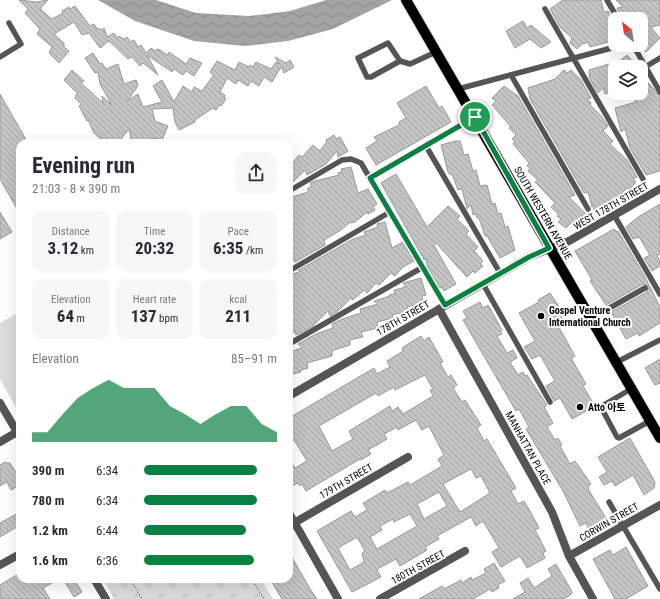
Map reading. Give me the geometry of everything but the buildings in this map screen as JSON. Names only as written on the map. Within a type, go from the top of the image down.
[{"type":"main road","name":"SOUTH WESTERN AVENUE","points":[[406,0],[475,117],[590,320],[660,438]]},
{"type":"street","name":"WEST 178TH STREET","points":[[549,248],[569,242],[660,189]]},
{"type":"street","name":"178TH STREET","points":[[293,394],[500,273],[549,248]]},
{"type":"street","name":"MANHATTAN PLACE","points":[[442,307],[552,512],[569,556],[593,599]]},
{"type":"street","points":[[0,403],[16,429]]},
{"type":"street","points":[[0,442],[16,435]]},
{"type":"street","name":"179TH STREET","points":[[294,523],[408,457]]},
{"type":"street","name":"CORWIN STREET","points":[[569,556],[660,505]]},
{"type":"street","points":[[294,523],[338,599]]},
{"type":"street","name":"180TH STREET","points":[[380,599],[465,552]]},
{"type":"street","points":[[0,565],[16,556]]},
{"type":"street","points":[[96,583],[106,599]]},
{"type":"lane","points":[[607,0],[614,12]]},
{"type":"lane","points":[[545,8],[643,178]]},
{"type":"lane","points":[[0,56],[21,44],[9,24]]},
{"type":"lane","points":[[400,61],[371,77],[367,77],[358,58],[388,43],[400,61],[410,64],[436,52]]},
{"type":"lane","points":[[458,89],[608,49]]},
{"type":"lane","points":[[648,65],[660,58]]},
{"type":"lane","points":[[648,72],[660,92]]},
{"type":"lane","points":[[511,75],[588,209]]},
{"type":"lane","points":[[370,178],[475,117]]},
{"type":"lane","points":[[426,146],[500,273]]},
{"type":"lane","points":[[293,189],[342,160],[351,159],[361,163],[423,267],[442,307]]},
{"type":"lane","points":[[293,269],[390,212]]},
{"type":"lane","points":[[614,215],[660,294]]},
{"type":"lane","points":[[293,342],[423,267]]},
{"type":"lane","points":[[483,284],[550,402]]},
{"type":"lane","points":[[590,320],[645,288]]},
{"type":"lane","points":[[616,363],[660,340]]},
{"type":"lane","points":[[631,388],[602,406],[602,409],[617,437],[620,438],[650,421]]},
{"type":"lane","points":[[609,502],[660,589]]},
{"type":"path","points":[[132,583],[142,599]]},
{"type":"path","points":[[254,583],[264,599]]},
{"type":"green space","points":[[16,314],[16,408],[0,379],[0,323]]},
{"type":"green space","points":[[105,583],[263,583],[273,599],[114,599]]},
{"type":"water","points":[[98,0],[156,0],[196,13],[249,16],[290,11],[326,0],[392,0],[333,29],[288,41],[245,46],[194,41],[135,21]]},
{"type":"place","name":"Gospel Venture International Church","points":[[541,316]]},
{"type":"place","name":"Atto 아토","points":[[580,407]]},
{"type":"route","points":[[475,117],[549,248],[529,257],[445,305],[370,178],[475,117]]}]
